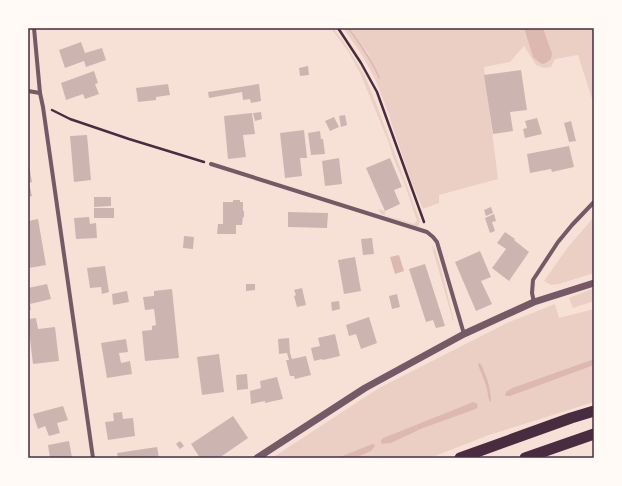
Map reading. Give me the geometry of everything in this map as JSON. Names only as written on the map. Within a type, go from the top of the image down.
[{"type":"highway","points":[[460,458],[594,411]]},
{"type":"highway","points":[[525,458],[594,434]]},
{"type":"street","points":[[34,28],[40,93],[93,458]]},
{"type":"street","points":[[28,91],[40,93]]},
{"type":"street","points":[[211,164],[427,232],[437,242],[464,334]]},
{"type":"street","points":[[534,302],[532,293],[533,280],[558,242],[594,202]]},
{"type":"street","points":[[257,458],[365,388],[464,334],[534,302],[594,282]]},
{"type":"path","points":[[338,28],[362,63],[377,92],[427,232]]},
{"type":"path","points":[[43,107],[55,110],[70,119],[211,164]]},
{"type":"shaded area","points":[[331,28],[333,28],[345,44],[364,74],[420,221],[418,227],[381,214],[378,209],[385,211],[385,215],[414,224],[417,221],[389,143],[360,73],[348,51]]},
{"type":"shaded area","points":[[343,28],[347,28],[364,51],[379,79],[368,53],[349,28],[524,28],[533,57],[552,53],[543,28],[594,28],[594,105],[578,55],[555,59],[551,67],[544,68],[536,65],[524,46],[510,62],[484,67],[498,179],[439,195],[439,203],[423,209],[411,181],[375,79],[362,55]]},
{"type":"shaded area","points":[[347,28],[349,28],[366,52],[377,71],[380,78],[379,79],[372,65]]},
{"type":"shaded area","points":[[524,28],[543,28],[552,53],[551,59],[546,63],[540,63],[533,57]]},
{"type":"shaded area","points":[[594,217],[594,273],[559,284],[551,285],[544,281],[568,247]]},
{"type":"shaded area","points":[[431,243],[435,249],[442,272],[454,321],[453,321]]},
{"type":"shaded area","points":[[399,255],[404,271],[395,274],[390,257]]},
{"type":"shaded area","points":[[594,288],[594,301],[573,308],[569,298]]},
{"type":"shaded area","points":[[555,304],[559,318],[594,309],[594,359],[507,391],[594,365],[594,402],[489,435],[430,458],[355,458],[371,450],[372,444],[337,458],[272,458],[379,388],[507,323]],"holes":[[[473,402],[391,443],[383,444],[381,440]]]},
{"type":"shaded area","points":[[594,359],[594,365],[510,396],[506,396],[505,394],[512,388]]},
{"type":"shaded area","points":[[479,363],[481,364],[488,382],[491,396],[490,402],[478,365]]},
{"type":"shaded area","points":[[473,402],[478,405],[477,408],[473,410],[423,428],[391,443],[381,443],[383,438]]},
{"type":"shaded area","points":[[372,444],[375,446],[371,451],[355,458],[337,458]]},
{"type":"building","points":[[81,42],[85,53],[102,48],[106,60],[86,67],[84,61],[65,68],[59,50]]},
{"type":"building","points":[[308,66],[309,75],[300,76],[299,68]]},
{"type":"building","points":[[521,70],[527,110],[510,112],[513,131],[493,134],[484,75]]},
{"type":"building","points":[[94,71],[98,83],[95,84],[99,94],[85,99],[83,94],[66,100],[61,83]]},
{"type":"building","points":[[168,84],[170,95],[156,97],[156,100],[138,102],[136,88]]},
{"type":"building","points":[[259,84],[261,101],[251,103],[250,99],[243,100],[242,92],[209,98],[208,92]]},
{"type":"building","points":[[261,112],[262,119],[255,121],[253,113]]},
{"type":"building","points":[[252,113],[255,134],[243,135],[246,157],[228,159],[224,116]]},
{"type":"building","points":[[345,115],[347,125],[341,127],[339,116]]},
{"type":"building","points":[[334,117],[339,127],[330,131],[325,121]]},
{"type":"building","points":[[537,118],[542,134],[525,138],[523,129],[527,128],[525,121]]},
{"type":"building","points":[[571,121],[576,141],[569,142],[564,123]]},
{"type":"building","points":[[304,130],[307,158],[300,158],[302,176],[285,178],[280,133]]},
{"type":"building","points":[[320,131],[321,139],[323,139],[325,154],[311,155],[308,133]]},
{"type":"building","points":[[87,135],[91,180],[74,182],[70,136]]},
{"type":"building","points":[[569,146],[574,167],[552,172],[551,169],[530,173],[527,154]]},
{"type":"building","points":[[339,158],[342,184],[325,186],[322,161]]},
{"type":"building","points":[[390,158],[402,187],[394,190],[400,204],[385,211],[366,168]]},
{"type":"building","points":[[28,164],[32,182],[29,183],[32,196],[28,197]]},
{"type":"building","points":[[94,197],[111,197],[111,206],[94,207]]},
{"type":"building","points":[[233,200],[240,200],[240,202],[243,202],[244,217],[242,225],[236,225],[236,234],[217,234],[218,224],[223,224],[223,202],[233,202]]},
{"type":"building","points":[[491,207],[493,213],[486,216],[484,210]]},
{"type":"building","points":[[94,208],[114,208],[114,218],[94,218]]},
{"type":"building","points":[[288,212],[328,213],[327,228],[288,227]]},
{"type":"building","points":[[494,214],[496,221],[492,222],[495,231],[490,233],[485,218]]},
{"type":"building","points":[[89,217],[90,224],[96,223],[97,238],[76,239],[74,218]]},
{"type":"building","points":[[38,219],[46,265],[29,268],[28,221]]},
{"type":"building","points":[[505,232],[529,252],[509,281],[492,268],[506,249],[497,243]]},
{"type":"building","points":[[184,236],[194,237],[193,249],[183,248]]},
{"type":"building","points":[[372,238],[374,254],[363,255],[361,239]]},
{"type":"building","points":[[480,251],[491,277],[481,281],[492,304],[476,311],[455,262]]},
{"type":"building","points":[[355,257],[361,291],[344,294],[338,260]]},
{"type":"building","points":[[425,264],[445,326],[436,328],[433,320],[426,322],[409,269]]},
{"type":"building","points":[[105,266],[109,292],[102,294],[101,287],[90,288],[87,268]]},
{"type":"building","points":[[47,284],[51,299],[30,304],[31,310],[28,310],[28,288]]},
{"type":"building","points":[[246,284],[255,284],[255,290],[246,291]]},
{"type":"building","points":[[302,288],[306,305],[297,307],[294,290]]},
{"type":"building","points":[[172,289],[179,358],[145,361],[142,331],[152,330],[152,326],[156,325],[154,309],[145,310],[143,297],[154,296],[154,291]]},
{"type":"building","points":[[127,291],[129,302],[113,305],[112,294]]},
{"type":"building","points":[[397,294],[400,307],[392,309],[389,296]]},
{"type":"building","points":[[339,301],[340,309],[332,311],[331,302]]},
{"type":"building","points":[[369,317],[377,343],[361,349],[356,334],[349,336],[346,325]]},
{"type":"building","points":[[36,318],[38,329],[55,327],[59,361],[33,364],[28,331],[28,319]]},
{"type":"building","points":[[335,334],[340,356],[314,361],[311,348],[320,346],[318,338]]},
{"type":"building","points":[[289,338],[292,359],[306,356],[311,375],[295,379],[294,376],[290,376],[286,360],[289,360],[287,353],[279,354],[278,339]]},
{"type":"building","points":[[126,339],[128,352],[119,353],[121,363],[130,361],[132,374],[107,378],[101,343]]},
{"type":"building","points":[[219,354],[224,392],[202,395],[197,357]]},
{"type":"building","points":[[247,374],[248,389],[237,390],[236,375]]},
{"type":"building","points":[[277,377],[283,399],[251,404],[250,391],[261,388],[260,381]]},
{"type":"building","points":[[63,406],[68,420],[57,423],[60,433],[49,436],[45,426],[38,429],[33,414]]},
{"type":"building","points":[[122,412],[123,419],[133,418],[135,436],[108,440],[105,422],[114,421],[113,413]]},
{"type":"building","points":[[233,416],[248,438],[219,458],[200,458],[191,444]]},
{"type":"building","points":[[69,441],[72,458],[50,458],[48,445]]},
{"type":"building","points":[[180,441],[184,446],[180,449],[176,444]]},
{"type":"building","points":[[157,447],[159,458],[118,458],[117,453]]}]
